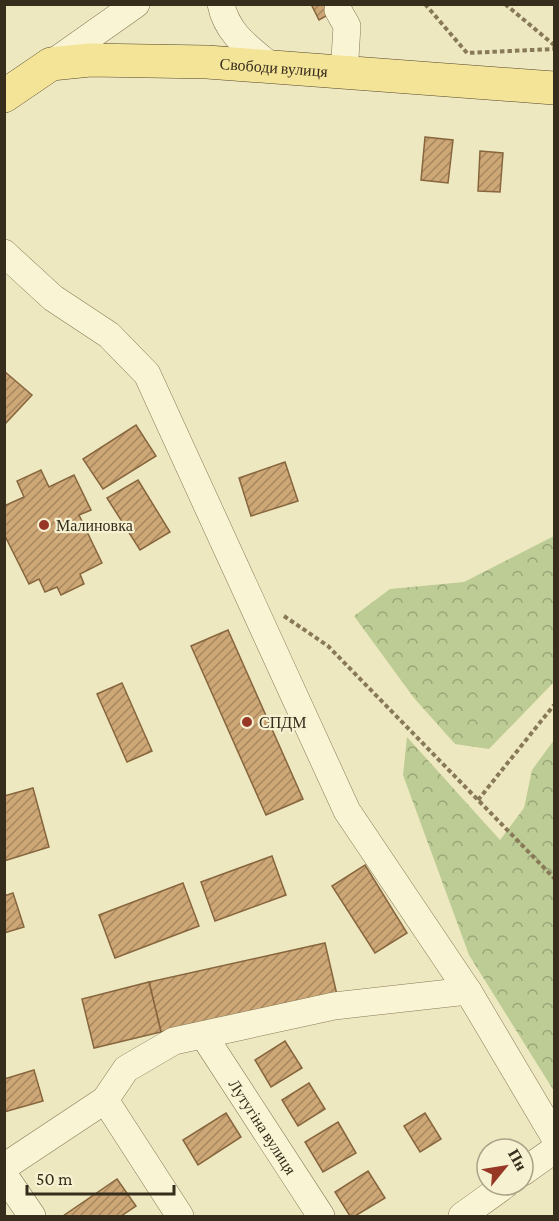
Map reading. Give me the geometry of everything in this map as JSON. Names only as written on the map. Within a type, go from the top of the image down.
[{"type":"main road","name":"Свободи вулиця","points":[[51,64],[113,60],[207,62],[274,69],[555,88]]},
{"type":"main road","points":[[4,96],[51,64]]},
{"type":"street","points":[[51,64],[136,4]]},
{"type":"street","points":[[221,4],[224,18],[239,40],[274,69]]},
{"type":"street","points":[[338,10],[347,26],[344,74]]},
{"type":"street","points":[[4,253],[53,298],[109,335],[147,374],[347,811],[468,991],[555,1136]]},
{"type":"street","points":[[4,1167],[105,1100],[126,1069],[174,1041],[334,1006],[468,991]]},
{"type":"street","name":"Лутугіна вулиця","points":[[204,1036],[321,1216]]},
{"type":"street","points":[[105,1100],[180,1216]]},
{"type":"street","points":[[535,1164],[555,1150]]},
{"type":"street","points":[[4,1175],[32,1216]]},
{"type":"street","points":[[462,1216],[489,1197]]},
{"type":"path","points":[[425,4],[466,52],[555,47]]},
{"type":"path","points":[[505,4],[555,47]]},
{"type":"path","points":[[281,614],[328,646],[555,878]]},
{"type":"path","points":[[478,800],[555,705]]},
{"type":"green space","points":[[554,536],[554,682],[489,749],[455,744],[414,698],[354,616],[390,589],[464,582]]},
{"type":"green space","points":[[407,737],[500,840],[524,808],[532,770],[554,740],[554,1091],[469,955],[403,775]]},
{"type":"building","points":[[311,4],[347,4],[319,20]]},
{"type":"building","points":[[425,137],[453,140],[448,183],[421,180]]},
{"type":"building","points":[[480,151],[503,153],[500,192],[478,191]]},
{"type":"building","points":[[4,371],[32,395],[4,425]]},
{"type":"building","points":[[136,425],[156,456],[103,489],[83,459]]},
{"type":"building","points":[[285,462],[298,501],[251,516],[239,478]]},
{"type":"building","name":"Малиновка","points":[[41,470],[49,487],[74,475],[91,510],[79,515],[102,563],[80,574],[84,584],[61,595],[57,587],[45,592],[39,579],[29,584],[4,534],[4,506],[24,497],[17,481]]},
{"type":"building","points":[[138,480],[170,532],[140,550],[107,498]]},
{"type":"building","name":"СПДМ","points":[[228,630],[303,799],[266,815],[191,646]]},
{"type":"building","points":[[122,683],[152,751],[127,762],[97,694]]},
{"type":"building","points":[[33,788],[49,847],[4,861],[4,796]]},
{"type":"building","points":[[272,856],[286,895],[215,921],[201,882]]},
{"type":"building","points":[[365,865],[407,933],[375,953],[332,886]]},
{"type":"building","points":[[183,883],[199,926],[115,958],[99,915]]},
{"type":"building","points":[[13,893],[24,927],[4,933],[4,896]]},
{"type":"building","points":[[325,943],[337,995],[161,1032],[149,982]]},
{"type":"building","points":[[149,982],[161,1032],[94,1048],[82,999]]},
{"type":"building","points":[[285,1041],[302,1068],[271,1087],[255,1060]]},
{"type":"building","points":[[34,1070],[43,1101],[4,1112],[4,1079]]},
{"type":"building","points":[[309,1083],[325,1109],[298,1126],[282,1100]]},
{"type":"building","points":[[226,1113],[241,1137],[198,1165],[183,1140]]},
{"type":"building","points":[[425,1113],[441,1139],[420,1152],[404,1126]]},
{"type":"building","points":[[338,1122],[356,1153],[323,1172],[305,1142]]},
{"type":"building","points":[[368,1171],[385,1198],[355,1216],[350,1216],[335,1192]]},
{"type":"building","points":[[117,1179],[136,1206],[121,1216],[63,1216]]},
{"type":"place","name":"Малиновка","points":[[44,525]]},
{"type":"place","name":"СПДМ","points":[[247,722]]}]
